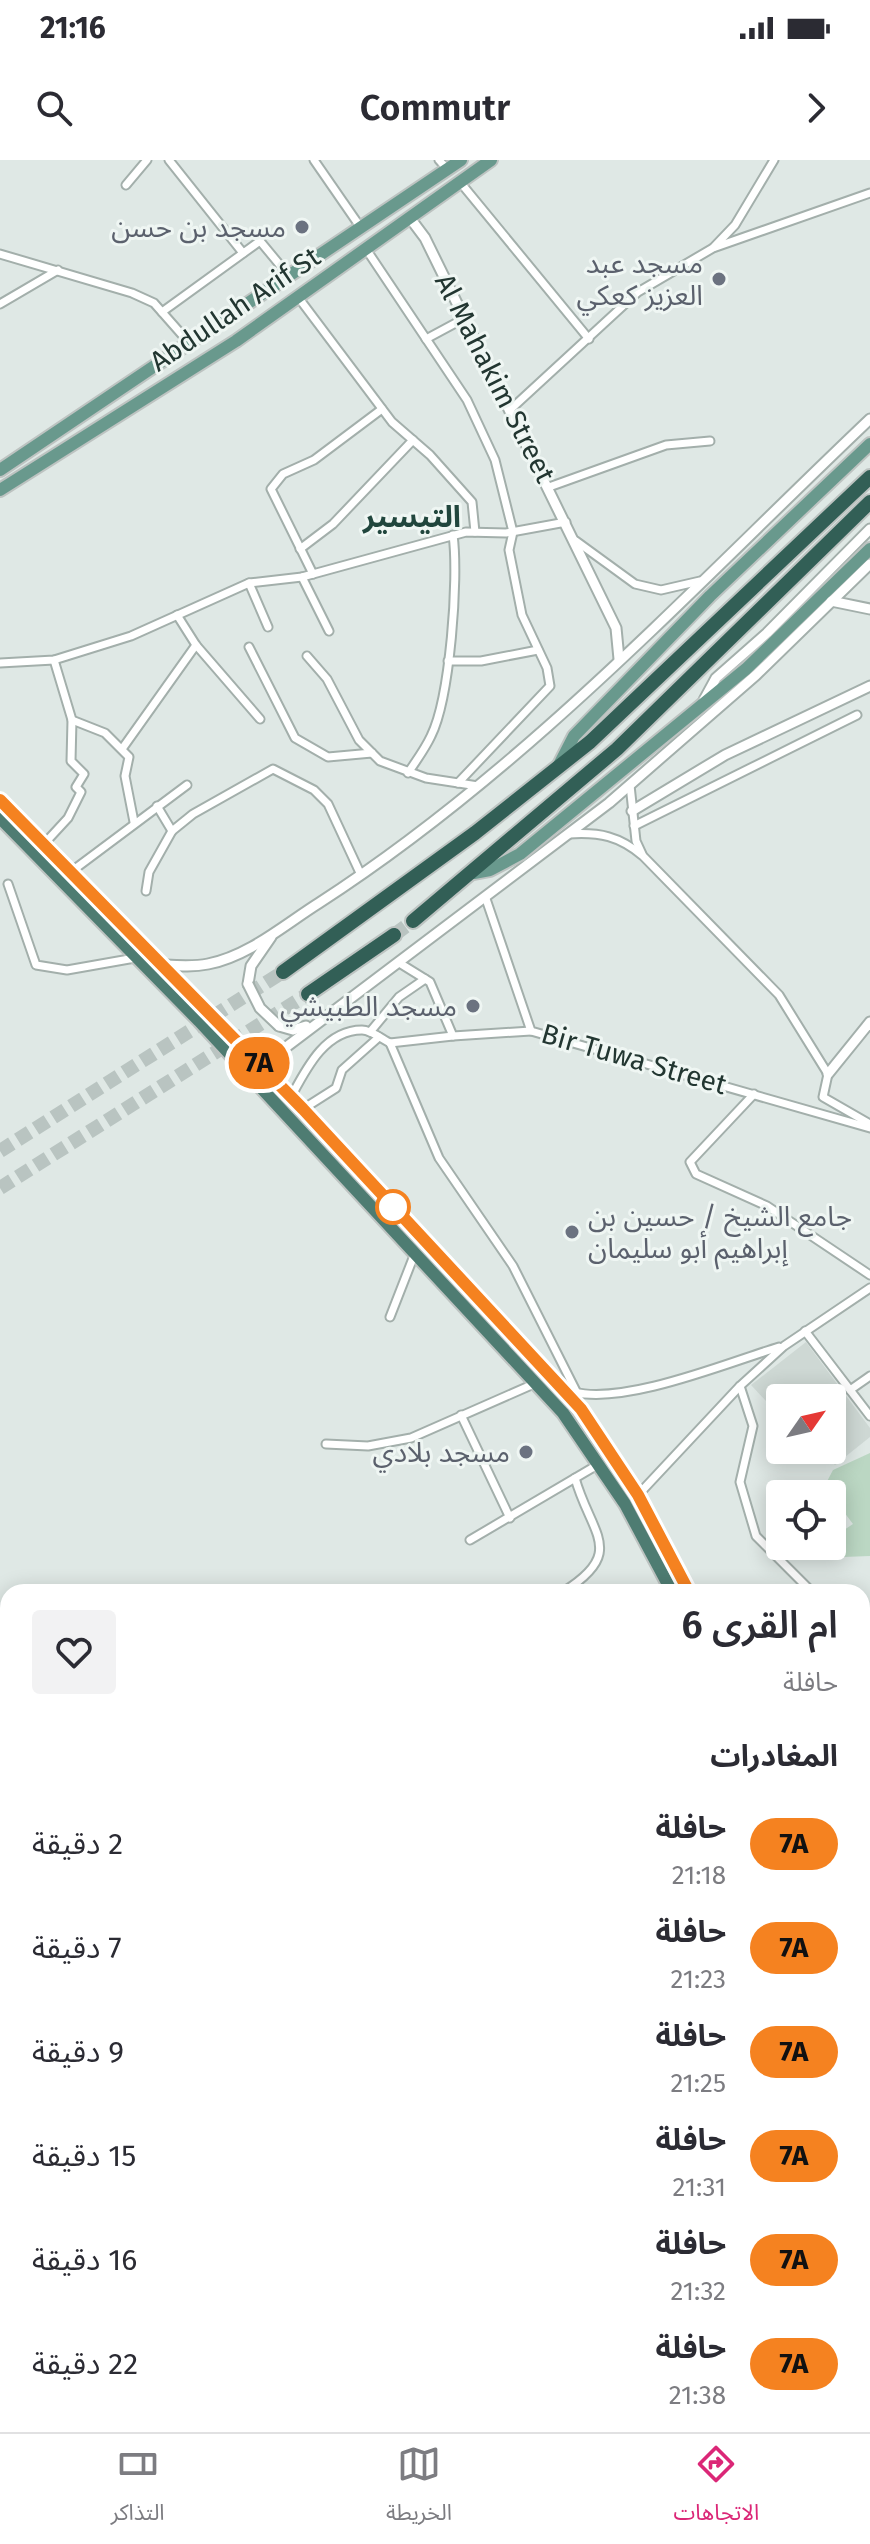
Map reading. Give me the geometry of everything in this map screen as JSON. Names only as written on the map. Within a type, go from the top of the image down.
[{"type":"highway","points":[[283,972],[463,842],[558,767],[655,683],[870,477]]},
{"type":"highway","points":[[413,921],[474,873],[617,749],[870,502]]},
{"type":"highway","points":[[0,792],[39,845]]},
{"type":"highway","points":[[0,800],[138,957],[536,1383],[599,1464],[667,1584]]},
{"type":"highway","points":[[0,820],[72,871],[571,1392],[638,1495],[685,1584]]},
{"type":"highway","points":[[308,994],[394,935]]},
{"type":"highway","points":[[536,1383],[571,1392]]},
{"type":"main road","points":[[0,470],[362,230],[444,165],[461,160]]},
{"type":"main road","name":"Abdullah Arif St","points":[[0,490],[236,341],[491,160]]},
{"type":"main road","points":[[362,230],[369,246]]},
{"type":"main road","points":[[558,767],[574,736],[710,596],[870,444]]},
{"type":"main road","points":[[474,873],[490,870],[520,854],[698,710],[870,549]]},
{"type":"street","points":[[126,185],[147,160]]},
{"type":"street","points":[[169,160],[243,253]]},
{"type":"street","points":[[314,160],[362,230]]},
{"type":"street","points":[[713,248],[735,225],[774,160]]},
{"type":"street","points":[[460,182],[589,339]]},
{"type":"street","points":[[511,409],[638,292],[713,248],[870,193]]},
{"type":"street","name":"Al Mahakim Street","points":[[410,218],[425,238],[576,541],[616,628],[619,659]]},
{"type":"street","points":[[162,312],[260,241],[290,278]]},
{"type":"street","points":[[369,246],[467,400],[489,448],[513,532],[509,550],[522,615],[547,668],[550,686],[458,783]]},
{"type":"street","points":[[0,254],[132,293],[154,303],[191,345]]},
{"type":"street","points":[[0,304],[58,270]]},
{"type":"street","points":[[298,297],[382,409],[472,502],[475,532]]},
{"type":"street","points":[[426,339],[465,318]]},
{"type":"street","points":[[313,574],[271,489],[283,474],[314,460],[382,409]]},
{"type":"street","points":[[165,965],[209,964],[243,951],[361,875],[480,786],[619,659],[870,419]]},
{"type":"street","points":[[300,549],[333,524],[413,440]]},
{"type":"street","points":[[549,487],[666,445],[710,441]]},
{"type":"street","points":[[0,663],[54,660],[131,636],[249,583],[302,577],[453,535],[513,532],[566,522]]},
{"type":"street","points":[[698,710],[716,678],[767,633],[870,529]]},
{"type":"street","points":[[408,773],[433,734],[448,661],[457,563],[453,535]]},
{"type":"street","points":[[576,541],[635,584],[661,590],[700,581]]},
{"type":"street","points":[[261,1066],[316,1022],[401,964],[630,785],[756,675],[870,564]]},
{"type":"street","points":[[302,577],[329,631]]},
{"type":"street","points":[[249,583],[268,627]]},
{"type":"street","points":[[831,601],[870,609]]},
{"type":"street","points":[[177,615],[196,645],[260,719]]},
{"type":"street","points":[[122,749],[196,645]]},
{"type":"street","points":[[249,647],[295,738],[328,757],[372,753]]},
{"type":"street","points":[[448,661],[481,661],[538,650]]},
{"type":"street","points":[[307,656],[327,679],[359,740],[380,761],[408,773],[480,786]]},
{"type":"street","points":[[39,845],[68,818],[81,792],[76,787],[84,774],[71,761],[72,720],[54,660]]},
{"type":"street","points":[[632,811],[725,755],[870,686]]},
{"type":"street","points":[[634,826],[857,715]]},
{"type":"street","points":[[72,720],[105,733],[129,757],[125,776],[134,822]]},
{"type":"street","points":[[146,891],[149,872],[172,831],[193,814],[273,769],[314,790],[328,804],[361,875]]},
{"type":"street","points":[[72,871],[187,785]]},
{"type":"street","points":[[630,785],[634,826],[643,856]]},
{"type":"street","points":[[157,806],[172,831]]},
{"type":"street","points":[[569,834],[601,832],[628,843],[643,856],[779,995],[828,1074]]},
{"type":"street","points":[[8,884],[36,965],[67,970],[138,957]]},
{"type":"street","name":"Bir Tuwa Street","points":[[486,899],[531,1031],[870,1126]]},
{"type":"street","points":[[275,931],[251,966],[248,984],[260,1008],[279,1026],[293,1030],[316,1022]]},
{"type":"street","points":[[401,964],[430,982],[453,1036]]},
{"type":"street","points":[[370,1032],[399,997],[425,979]]},
{"type":"street","points":[[870,1022],[828,1074],[823,1097],[870,1126]]},
{"type":"street","points":[[291,1097],[316,1052],[347,1033],[363,1030],[390,1043],[531,1031]]},
{"type":"street","points":[[303,1109],[336,1088],[342,1070],[379,1037]]},
{"type":"street","points":[[390,1043],[439,1158],[513,1266],[571,1392],[590,1396],[645,1387],[784,1346]]},
{"type":"street","points":[[754,1094],[690,1162],[696,1174],[767,1206],[870,1275]]},
{"type":"street","points":[[390,1317],[415,1253]]},
{"type":"street","points":[[638,1495],[740,1386],[784,1346],[870,1288]]},
{"type":"street","points":[[805,1331],[870,1416]]},
{"type":"street","points":[[850,1390],[870,1376]]},
{"type":"street","points":[[326,1444],[368,1446],[411,1438],[536,1383]]},
{"type":"street","points":[[740,1386],[753,1426],[740,1482],[756,1536],[804,1584]]},
{"type":"street","points":[[461,1415],[510,1518]]},
{"type":"street","points":[[470,1540],[599,1464]]},
{"type":"street","points":[[575,1478],[583,1506],[601,1542],[599,1563],[576,1584]]},
{"type":"shaded area","points":[[806,1342],[837,1384],[766,1384],[766,1401],[751,1385]]},
{"type":"shaded area","points":[[846,1396],[870,1428],[870,1437],[846,1456]]},
{"type":"green space","points":[[870,1453],[870,1556],[846,1557],[846,1529],[853,1524],[846,1515],[846,1480],[828,1480],[833,1470]]},
{"type":"tunnel","points":[[394,935],[413,921]]},
{"type":"tunnel","points":[[0,1151],[283,972]]},
{"type":"tunnel","points":[[0,1188],[308,994]]},
{"type":"bus line","name":"7A","points":[[0,800],[89,887],[303,1109],[581,1409],[638,1495],[685,1584]]},
{"type":"place","name":"مسجد بن حسن","points":[[302,227]]},
{"type":"place","name":"مسجد عبد العزيز كعكي","points":[[719,279]]},
{"type":"place","name":"مسجد الطبيشي","points":[[473,1006]]},
{"type":"place","name":"جامع الشيخ / حسين بن إبراهيم أبو سليمان","points":[[572,1232]]},
{"type":"place","name":"مسجد بلادي","points":[[526,1452]]},
{"type":"district","name":"التيسير","points":[[412,517]]}]
